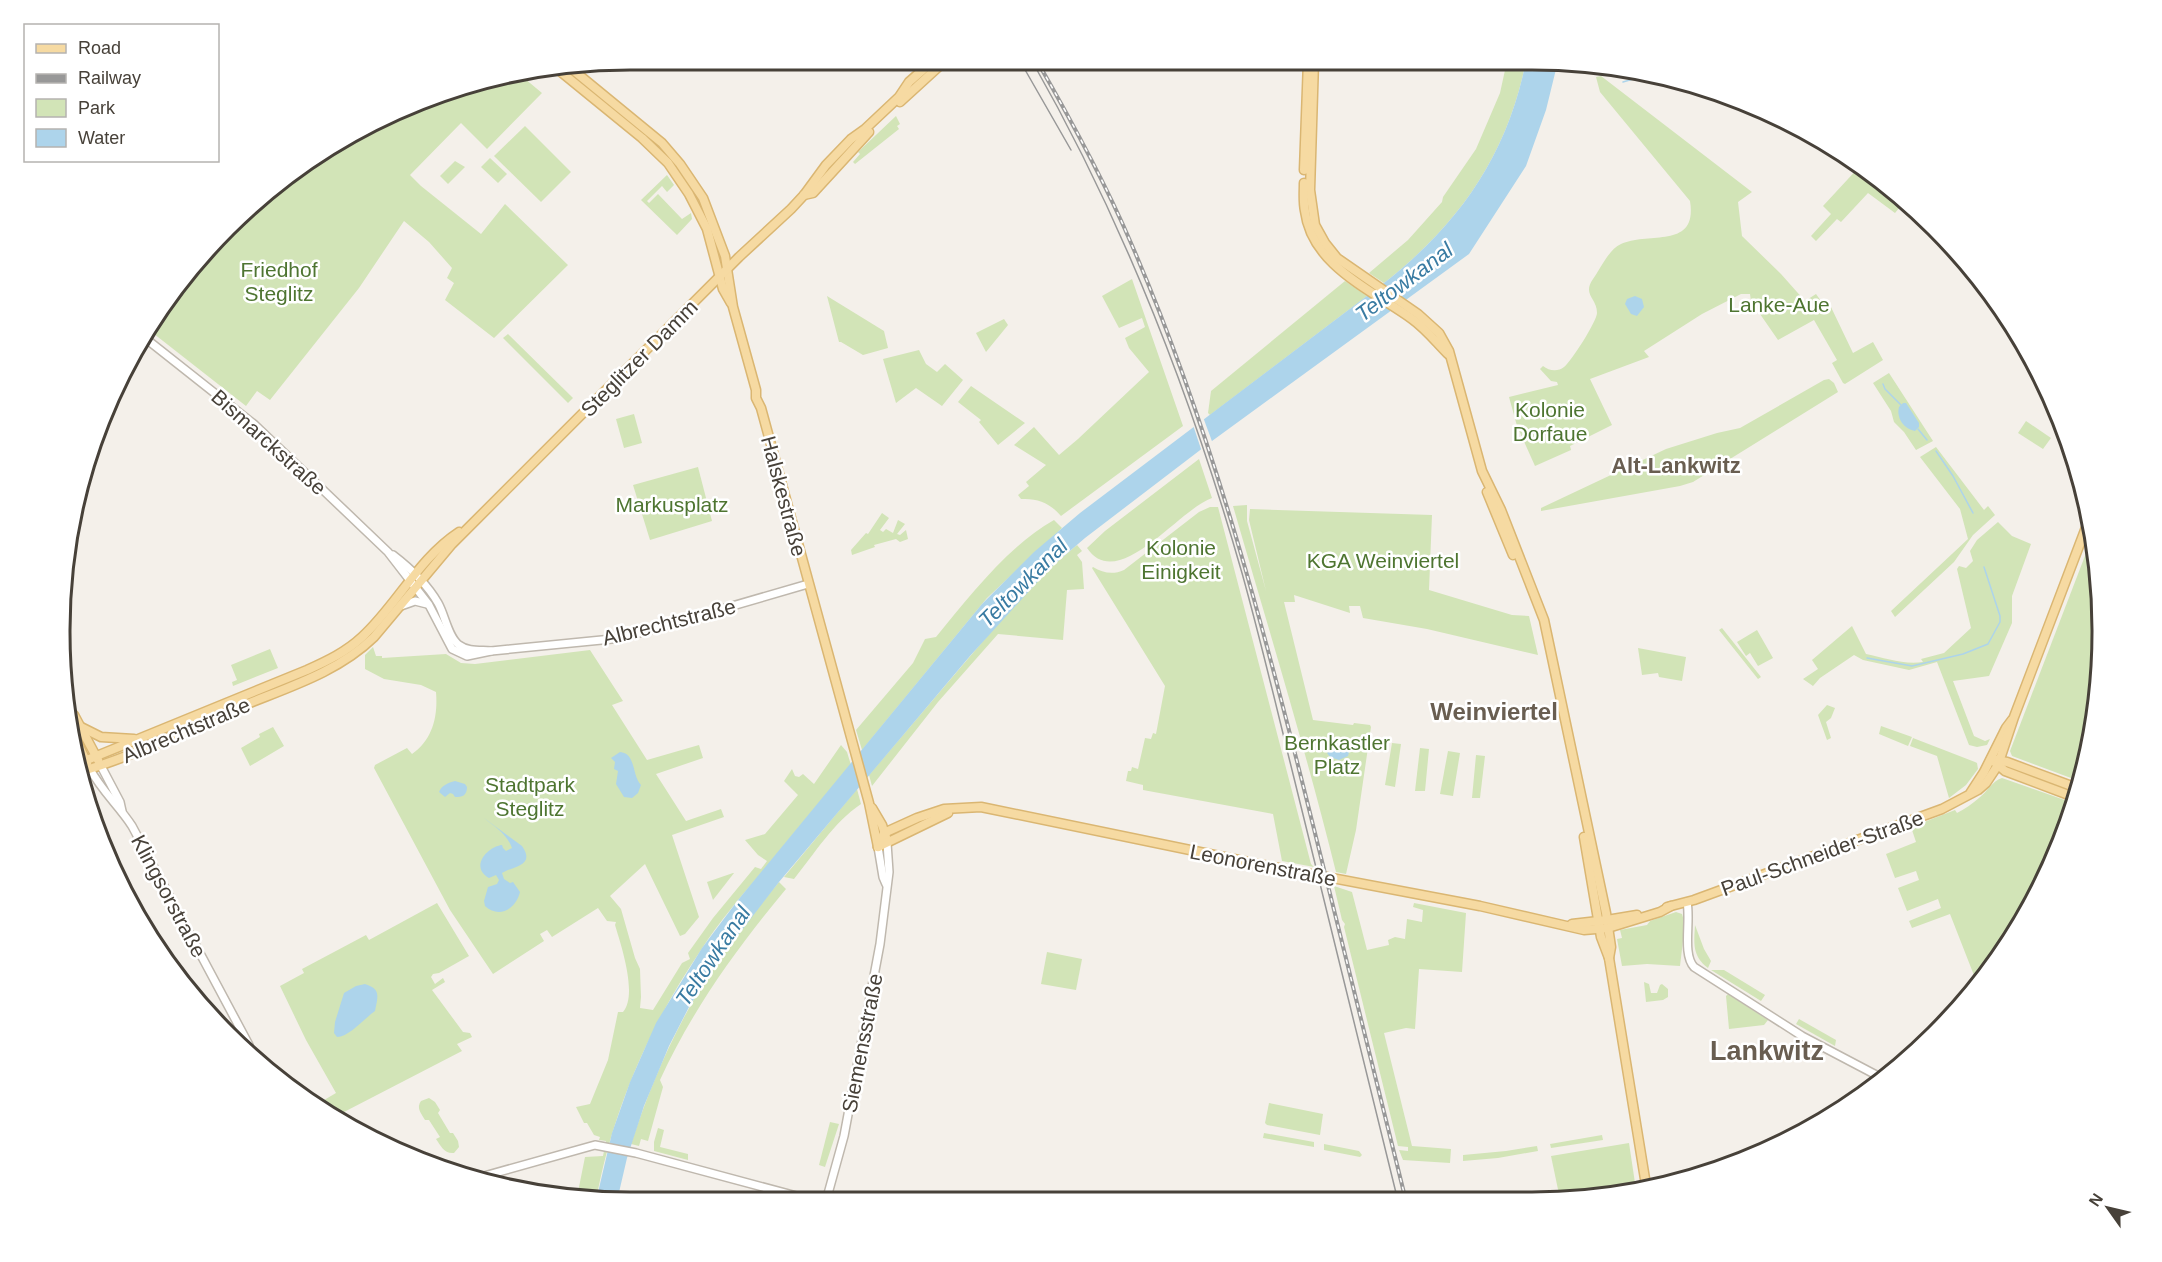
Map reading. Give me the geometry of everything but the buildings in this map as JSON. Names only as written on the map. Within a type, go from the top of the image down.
[{"type":"main road","name":"Steglitzer Damm","points":[[319,670],[345,661],[374,637],[442,545],[474,522],[804,195],[846,144],[899,97],[909,82],[923,70]]},
{"type":"main road","name":"Steglitzer Damm","points":[[804,195],[813,193],[862,139],[935,70]]},
{"type":"main road","points":[[1308,70],[1308,146],[1312,226],[1323,253],[1345,273],[1361,279]]},
{"type":"main road","points":[[1308,146],[1313,70]]},
{"type":"main road","name":"Halskestraße","points":[[577,73],[653,135],[680,164],[703,198],[711,215],[728,268],[733,305],[756,390],[760,394],[761,408],[808,584]]},
{"type":"main road","name":"Halskestraße","points":[[564,74],[642,138],[668,163],[689,194],[707,229],[724,291],[733,305]]},
{"type":"main road","points":[[1312,226],[1337,258],[1361,279],[1439,333],[1446,343],[1482,471],[1501,510],[1544,620],[1604,925],[1611,947],[1609,957],[1645,1180]]},
{"type":"main road","name":"Paul-Schneider-Straße","points":[[1604,925],[1687,902],[1942,809],[1970,794],[1996,762],[2006,728],[2014,717],[2083,535]]},
{"type":"main road","name":"Steglitzer Damm","points":[[319,670],[364,636],[415,580]]},
{"type":"main road","name":"Siemensstraße","points":[[808,584],[868,800],[878,847]]},
{"type":"main road","name":"Albrechtstraße","points":[[87,764],[96,756],[319,670]]},
{"type":"main road","name":"Albrechtstraße","points":[[88,766],[101,766],[194,728],[319,670]]},
{"type":"main road","points":[[190,718],[194,728]]},
{"type":"main road","points":[[79,726],[105,738],[140,739]]},
{"type":"main road","points":[[79,726],[101,766]]},
{"type":"main road","points":[[1996,762],[2069,786]]},
{"type":"main road","points":[[1996,762],[2005,771],[2067,794]]},
{"type":"main road","name":"Siemensstraße","points":[[868,800],[885,833],[887,843]]},
{"type":"main road","name":"Leonorenstraße","points":[[885,833],[923,815],[944,809],[976,807],[995,809],[1258,864],[1566,924],[1584,930],[1604,925]]},
{"type":"main road","name":"Leonorenstraße","points":[[878,847],[960,808]]},
{"type":"main road","points":[[878,847],[885,833]]},
{"type":"street","name":"Bismarckstraße","points":[[151,343],[249,420],[388,552],[438,603],[456,642],[468,649],[491,651]]},
{"type":"street","name":"Bismarckstraße","points":[[415,580],[452,649],[467,656],[491,651]]},
{"type":"street","name":"Albrechtstraße","points":[[491,651],[622,638],[808,584]]},
{"type":"street","points":[[396,609],[415,601],[429,605]]},
{"type":"street","name":"Klingsorstraße","points":[[101,766],[120,802],[122,811],[244,1036]]},
{"type":"street","name":"Klingsorstraße","points":[[89,771],[122,811]]},
{"type":"street","name":"Siemensstraße","points":[[828,1192],[844,1136],[884,921],[889,872],[887,843]]},
{"type":"street","name":"Siemensstraße","points":[[878,847],[886,884]]},
{"type":"street","points":[[1687,902],[1688,952],[1690,961],[1695,967],[1802,1036],[1874,1074]]},
{"type":"street","points":[[492,1174],[558,1154],[604,1148],[636,1153],[781,1192]]},
{"type":"green space","points":[[1505,70],[1524,70],[1518,95],[1506,127],[1476,186],[1435,237],[1384,283],[1369,273],[1408,240],[1442,202],[1443,197],[1476,149],[1500,93]]},
{"type":"green space","points":[[1601,76],[1752,192],[1738,202],[1742,236],[1805,301],[1816,294],[1826,308],[1830,305],[1853,353],[1873,342],[1883,360],[1845,384],[1832,363],[1837,360],[1814,320],[1778,340],[1751,301],[1750,294],[1741,294],[1702,314],[1644,351],[1649,357],[1590,379],[1612,425],[1570,446],[1571,450],[1535,466],[1517,426],[1509,397],[1558,385],[1540,369],[1543,366],[1554,370],[1562,369],[1583,341],[1597,313],[1589,293],[1590,284],[1617,246],[1632,240],[1679,233],[1686,227],[1690,216],[1690,201],[1600,92],[1596,77]]},
{"type":"green space","name":"Friedhof Steglitz","points":[[527,80],[542,93],[487,149],[461,123],[410,175],[481,234],[505,204],[568,265],[494,338],[445,300],[454,283],[447,278],[452,268],[429,242],[404,221],[359,288],[270,400],[257,391],[246,406],[156,335],[186,290],[210,261],[261,210],[290,186],[320,165],[383,128],[451,100],[522,81]]},
{"type":"green space","points":[[896,116],[900,124],[897,126],[899,129],[855,164],[853,162],[860,154],[858,152]]},
{"type":"green space","points":[[525,126],[571,172],[541,202],[494,156]]},
{"type":"green space","points":[[490,158],[507,174],[498,183],[481,167]]},
{"type":"green space","points":[[455,161],[465,167],[448,184],[440,176]]},
{"type":"green space","points":[[1853,173],[1899,208],[1895,213],[1868,193],[1841,222],[1837,219],[1816,241],[1811,236],[1831,214],[1823,206]]},
{"type":"green space","points":[[667,175],[674,185],[667,192],[662,186],[647,201],[649,203],[658,194],[682,219],[691,213],[692,219],[677,235],[641,200]]},
{"type":"green space","points":[[1132,279],[1183,426],[1061,516],[1043,502],[1021,499],[1018,495],[1029,486],[1026,482],[1046,465],[1014,445],[1034,427],[1059,455],[1149,372],[1129,348],[1125,338],[1145,327],[1142,318],[1119,328],[1102,296]]},
{"type":"green space","points":[[1345,281],[1367,296],[1210,415],[1208,413],[1211,391]]},
{"type":"green space","points":[[827,296],[884,331],[888,348],[863,355],[839,342]]},
{"type":"green space","points":[[1004,319],[1008,325],[986,352],[976,333]]},
{"type":"green space","points":[[508,334],[573,398],[568,403],[503,338]]},
{"type":"green space","points":[[919,350],[926,364],[937,372],[945,364],[963,380],[942,406],[916,388],[896,403],[883,359]]},
{"type":"green space","points":[[1889,373],[1933,441],[1916,450],[1894,422],[1891,411],[1873,383]]},
{"type":"green space","points":[[1829,379],[1834,383],[1838,392],[1693,482],[1541,511],[1541,508],[1666,449],[1740,428]]},
{"type":"green space","points":[[971,386],[1025,423],[998,445],[979,422],[981,420],[958,402]]},
{"type":"green space","points":[[634,414],[642,443],[624,448],[616,419]]},
{"type":"green space","points":[[2026,421],[2051,438],[2043,449],[2018,433]]},
{"type":"green space","points":[[1936,447],[1984,510],[1988,506],[1995,515],[1973,535],[1954,562],[1895,617],[1891,611],[1968,539],[1960,509],[1920,457]]},
{"type":"green space","points":[[1199,459],[1212,498],[1198,505],[1149,544],[1131,555],[1115,561],[1100,560],[1087,548],[1105,531]]},
{"type":"green space","name":"Markusplatz","points":[[698,467],[712,521],[650,540],[633,485]]},
{"type":"green space","points":[[1247,505],[1247,521],[1266,591],[1249,520],[1250,509],[1432,515],[1429,590],[1512,615],[1529,616],[1538,655],[1427,629],[1363,618],[1360,606],[1349,606],[1350,613],[1294,595],[1295,602],[1284,602],[1313,720],[1353,725],[1354,723],[1371,727],[1356,830],[1346,874],[1336,872],[1299,733],[1233,506]]},
{"type":"green space","name":"Kolonie Einigkeit","points":[[1210,507],[1218,507],[1311,864],[1314,867],[1282,861],[1273,814],[1143,790],[1143,785],[1126,781],[1128,771],[1131,771],[1132,767],[1138,769],[1145,738],[1151,739],[1153,733],[1156,734],[1165,686],[1092,568],[1108,573],[1124,570],[1199,512]]},
{"type":"green space","points":[[882,513],[889,518],[880,530],[883,532],[886,529],[893,533],[898,520],[905,524],[897,534],[900,535],[906,530],[908,539],[900,542],[896,539],[874,545],[875,547],[852,555],[851,550],[866,533],[868,534]]},
{"type":"green space","points":[[1054,520],[1062,528],[987,598],[862,750],[856,730],[913,663],[925,639],[936,637],[1005,558]]},
{"type":"green space","points":[[1998,522],[2012,536],[2031,544],[2012,596],[2012,623],[1989,676],[1953,681],[1974,736],[1985,741],[1990,739],[1987,745],[1977,747],[1969,745],[1937,662],[1909,670],[1863,660],[1854,655],[1820,678],[1813,686],[1803,679],[1818,669],[1812,660],[1852,626],[1866,654],[1894,661],[1916,663],[1923,662],[1921,659],[1944,653],[1971,628],[1957,569],[1959,566],[1966,568],[1973,561],[1970,551],[1977,540]]},
{"type":"green space","points":[[1077,545],[1082,551],[1077,555],[1082,562],[1084,589],[1067,590],[1063,640],[998,634],[938,702],[872,786],[869,775],[1001,620],[1050,568]]},
{"type":"green space","points":[[2086,553],[2092,631],[2090,668],[2081,740],[2071,778],[2012,756],[2010,751]]},
{"type":"green space","points":[[1722,628],[1761,677],[1758,679],[1719,630]]},
{"type":"green space","points":[[1757,630],[1773,658],[1758,666],[1750,653],[1746,656],[1737,642]]},
{"type":"green space","name":"Stadtpark Steglitz","points":[[373,647],[376,656],[382,656],[382,658],[446,654],[461,663],[475,664],[590,650],[623,701],[612,705],[647,760],[699,745],[703,758],[656,774],[686,821],[721,809],[724,817],[672,835],[699,917],[685,934],[680,936],[645,864],[610,896],[621,909],[640,969],[640,1008],[653,1010],[682,963],[690,959],[688,953],[713,918],[755,867],[761,869],[767,861],[758,855],[745,840],[765,834],[798,795],[784,781],[792,769],[795,776],[799,777],[803,774],[814,784],[841,745],[847,752],[851,765],[723,919],[665,1008],[635,1070],[623,1102],[612,1134],[598,1190],[579,1189],[585,1157],[603,1156],[606,1141],[599,1140],[600,1137],[594,1135],[587,1123],[584,1123],[576,1107],[590,1104],[608,1060],[618,1012],[623,1012],[627,1004],[629,982],[616,922],[607,921],[598,908],[552,937],[547,930],[540,934],[544,941],[493,974],[450,910],[374,768],[375,765],[407,748],[412,754],[425,741],[435,718],[436,692],[421,685],[384,679],[365,669],[365,655]]},
{"type":"green space","points":[[1638,648],[1686,657],[1682,681],[1659,677],[1658,673],[1642,675]]},
{"type":"green space","points":[[270,649],[278,668],[233,686],[232,682],[237,680],[231,665]]},
{"type":"green space","points":[[1827,705],[1835,708],[1831,718],[1826,722],[1831,738],[1827,740],[1818,715]]},
{"type":"green space","points":[[1881,726],[1912,737],[1908,746],[1879,734]]},
{"type":"green space","points":[[273,727],[284,746],[250,766],[241,748],[260,737],[259,734]]},
{"type":"green space","points":[[1913,738],[1975,762],[1978,769],[1966,785],[1949,798],[1937,756],[1910,746]]},
{"type":"green space","points":[[1392,743],[1401,744],[1395,787],[1385,785]]},
{"type":"green space","points":[[1420,748],[1429,749],[1425,791],[1415,791]]},
{"type":"green space","points":[[1448,751],[1460,753],[1453,796],[1440,794]]},
{"type":"green space","points":[[1476,755],[1485,756],[1480,798],[1472,798]]},
{"type":"green space","points":[[2002,778],[2065,800],[2034,879],[1997,942],[1974,975],[1950,914],[1912,928],[1909,921],[1941,908],[1938,899],[1907,911],[1898,888],[1919,880],[1916,871],[1895,878],[1886,854],[1916,842],[1912,830],[1915,829],[1914,826],[1955,810],[1957,813],[1979,798]]},
{"type":"green space","points":[[857,789],[861,804],[833,829],[794,879],[784,877]]},
{"type":"green space","points":[[734,873],[713,900],[707,882]]},
{"type":"green space","points":[[779,882],[786,889],[717,980],[673,1054],[660,1080],[663,1087],[648,1141],[641,1139],[639,1146],[631,1144],[660,1067],[684,1017],[734,938]]},
{"type":"green space","points":[[1334,886],[1352,892],[1367,950],[1389,945],[1388,940],[1395,937],[1405,939],[1407,919],[1422,922],[1423,910],[1413,907],[1414,903],[1466,913],[1462,972],[1419,969],[1415,1029],[1406,1028],[1384,1033],[1412,1146],[1451,1149],[1450,1163],[1403,1160],[1399,1150],[1408,1151],[1408,1147],[1398,1146]]},
{"type":"green space","points":[[437,903],[469,956],[433,974],[431,977],[435,984],[443,978],[445,982],[432,990],[463,1032],[470,1033],[472,1037],[457,1044],[462,1051],[344,1112],[325,1100],[336,1093],[306,1040],[280,986],[304,973],[302,969],[366,935],[369,940]]},
{"type":"green space","points":[[1676,912],[1682,914],[1685,924],[1680,966],[1647,964],[1622,966],[1617,939],[1622,938],[1620,930],[1647,925],[1650,921]]},
{"type":"green space","points":[[1695,925],[1711,961],[1708,968],[1697,954],[1694,943]]},
{"type":"green space","points":[[1047,952],[1082,959],[1076,990],[1041,984]]},
{"type":"green space","points":[[1711,970],[1724,970],[1765,995],[1761,1001]]},
{"type":"green space","points":[[1644,982],[1649,984],[1651,993],[1657,993],[1662,984],[1668,989],[1668,997],[1663,1000],[1646,1002]]},
{"type":"green space","points":[[1728,994],[1768,1020],[1764,1025],[1729,1029],[1726,996]]},
{"type":"green space","points":[[1799,1019],[1836,1040],[1835,1046],[1796,1024]]},
{"type":"green space","points":[[429,1098],[435,1102],[440,1110],[438,1113],[450,1133],[453,1133],[458,1141],[459,1147],[454,1153],[445,1151],[441,1147],[436,1139],[440,1137],[429,1120],[425,1120],[420,1110],[421,1101]]},
{"type":"green space","points":[[1269,1103],[1323,1114],[1320,1135],[1267,1125],[1265,1123]]},
{"type":"green space","points":[[830,1122],[839,1124],[825,1167],[819,1165]]},
{"type":"green space","points":[[658,1128],[664,1130],[660,1147],[688,1154],[688,1160],[654,1151]]},
{"type":"green space","points":[[1264,1133],[1314,1142],[1314,1147],[1263,1138]]},
{"type":"green space","points":[[1602,1135],[1603,1140],[1551,1148],[1550,1144]]},
{"type":"green space","points":[[1629,1143],[1635,1182],[1558,1191],[1551,1156]]},
{"type":"green space","points":[[1324,1144],[1359,1151],[1362,1155],[1360,1157],[1324,1150]]},
{"type":"green space","points":[[1537,1146],[1538,1151],[1463,1161],[1463,1155]]},
{"type":"water","name":"Teltowkanal","points":[[1524,70],[1555,71],[1546,110],[1526,166],[1469,254],[1212,441],[1085,538],[1050,568],[970,656],[779,882],[715,965],[689,1007],[669,1046],[644,1106],[627,1158],[619,1191],[599,1190],[612,1133],[630,1082],[656,1023],[702,948],[738,900],[982,604],[1034,552],[1080,513],[1384,283],[1411,260],[1457,212],[1476,186],[1506,127],[1518,95]]},
{"type":"water","points":[[1635,296],[1642,299],[1644,307],[1637,316],[1631,314],[1625,304],[1627,299]]},
{"type":"water","points":[[1903,403],[1906,403],[1919,423],[1915,431],[1907,428],[1900,419],[1898,411]]},
{"type":"water","points":[[1337,746],[1343,746],[1349,752],[1348,756],[1339,760],[1330,757],[1327,753]]},
{"type":"water","points":[[620,752],[629,756],[641,785],[638,793],[632,798],[624,797],[616,784],[618,771],[614,769],[615,762],[611,758]]},
{"type":"water","points":[[455,781],[467,787],[464,795],[455,797],[450,793],[445,797],[439,792],[444,786]]},
{"type":"water","points":[[484,818],[522,846],[526,853],[525,861],[502,873],[504,879],[510,883],[513,882],[520,892],[515,903],[501,912],[490,910],[485,906],[488,887],[497,884],[499,880],[496,875],[489,878],[483,874],[482,858],[491,850],[502,845],[506,851],[512,848],[504,835]]},
{"type":"water","points":[[365,984],[376,991],[375,1011],[352,1031],[337,1037],[334,1033],[335,1022],[344,993]]},
{"type":"pier","points":[[1203,417],[1213,444],[1202,452],[1193,425]]},
{"type":"waterway","points":[[1623,82],[1631,80]]},
{"type":"waterway","points":[[1883,384],[1901,405]]},
{"type":"waterway","points":[[1918,429],[1927,440]]},
{"type":"waterway","points":[[1936,451],[1973,513]]},
{"type":"waterway","points":[[1867,658],[1912,666],[1963,654],[1988,644],[2000,622],[2000,616],[1984,567]]},
{"type":"tram line","points":[[1025,70],[1071,150]]},
{"type":"tram line","points":[[1037,70],[1096,184],[1125,247],[1177,375],[1222,506],[1262,650],[1396,1192]]},
{"type":"railway","points":[[1042,70],[1087,150],[1131,243],[1187,385],[1211,457],[1275,677],[1404,1192]]},
{"type":"district","name":"Alt-Lankwitz","points":[[1676,465]]},
{"type":"district","name":"Weinviertel","points":[[1494,711]]},
{"type":"district","name":"Lankwitz","points":[[1767,1051]]},
{"type":"park label","name":"Lanke-Aue","points":[[1779,304]]},
{"type":"park label","name":"Kolonie Dorfaue","points":[[1550,421]]},
{"type":"park label","name":"KGA Weinviertel","points":[[1383,560]]},
{"type":"park label","name":"Bernkastler Platz","points":[[1337,754]]}]
